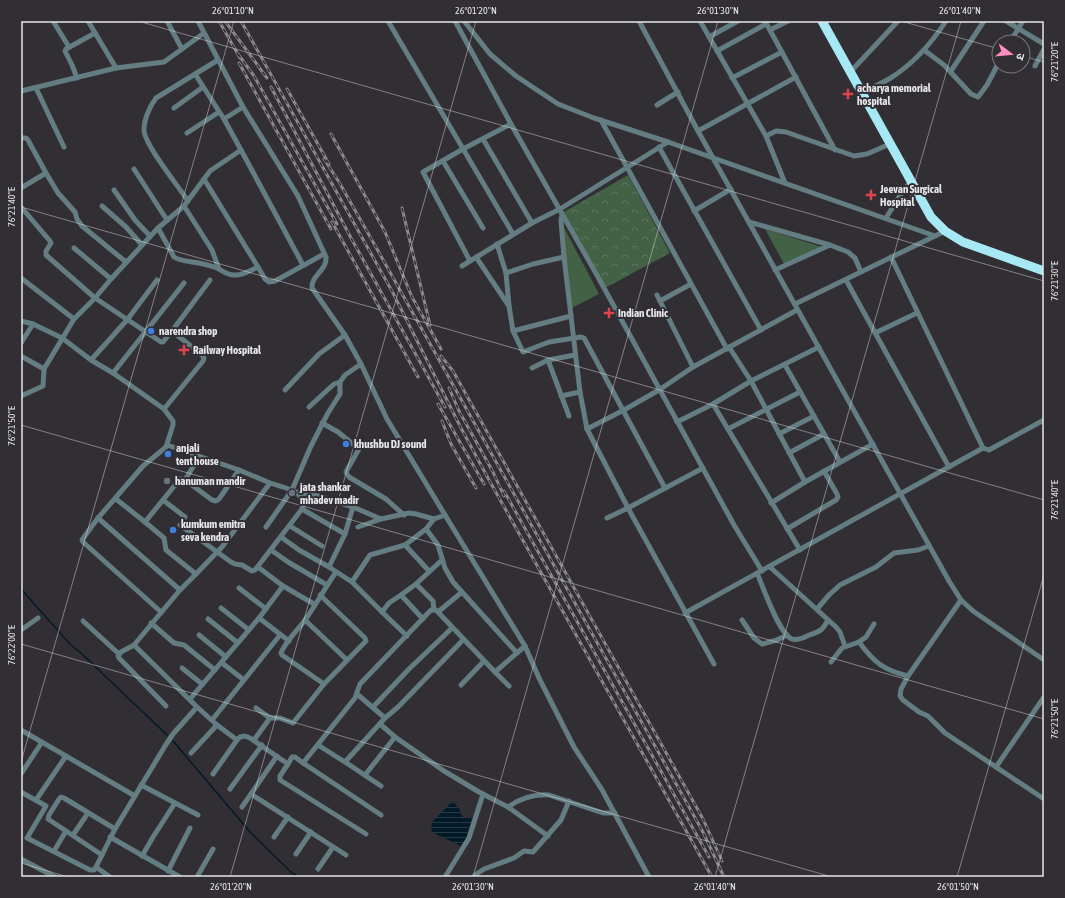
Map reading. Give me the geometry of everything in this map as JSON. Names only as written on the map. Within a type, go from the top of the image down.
[{"type":"highway","points":[[822,21],[931,217],[942,228],[963,242],[1044,271]]},
{"type":"highway","points":[[828,21],[936,214],[942,228]]},
{"type":"street","points":[[53,21],[69,47]]},
{"type":"street","points":[[88,21],[116,68]]},
{"type":"street","points":[[167,21],[182,49]]},
{"type":"street","points":[[198,21],[243,107],[298,196],[324,254],[326,263],[312,282],[312,288],[345,335],[361,364],[387,419],[525,646],[539,678],[574,747],[601,788],[649,877]]},
{"type":"street","points":[[388,21],[513,234]]},
{"type":"street","points":[[456,21],[511,124],[560,208],[760,572],[774,615],[786,635],[792,639],[796,639],[816,634],[824,628],[828,620]]},
{"type":"street","points":[[464,21],[490,54],[516,76],[558,104],[935,236]]},
{"type":"street","points":[[639,21],[748,222],[929,546],[961,600],[978,615],[1044,660]]},
{"type":"street","points":[[700,21],[766,136],[785,183]]},
{"type":"street","points":[[709,37],[738,21]]},
{"type":"street","points":[[770,30],[788,21]]},
{"type":"street","points":[[854,68],[898,21]]},
{"type":"street","points":[[866,90],[889,79],[924,50],[946,21]]},
{"type":"street","points":[[950,71],[984,21]]},
{"type":"street","points":[[1006,21],[1044,44]]},
{"type":"street","points":[[1015,34],[1023,21]]},
{"type":"street","points":[[717,51],[766,22],[835,150]]},
{"type":"street","points":[[77,78],[65,51],[69,47],[95,33]]},
{"type":"street","points":[[21,91],[116,68],[164,62],[204,33]]},
{"type":"street","points":[[1035,66],[1044,49]]},
{"type":"street","points":[[924,50],[950,71],[971,94],[978,97],[993,74]]},
{"type":"street","points":[[732,78],[782,52]]},
{"type":"street","points":[[188,201],[145,137],[144,129],[152,104],[156,98],[218,60]]},
{"type":"street","points":[[195,74],[224,119],[304,265]]},
{"type":"street","points":[[698,131],[796,77]]},
{"type":"street","points":[[174,108],[203,87]]},
{"type":"street","points":[[36,88],[64,147]]},
{"type":"street","points":[[657,105],[678,92]]},
{"type":"street","points":[[224,119],[243,107]]},
{"type":"street","points":[[187,133],[220,112]]},
{"type":"street","points":[[601,120],[691,284],[728,348],[751,381],[805,482]]},
{"type":"street","points":[[470,261],[423,172],[511,124]]},
{"type":"street","points":[[766,136],[776,131],[786,132],[854,156],[867,154],[890,144]]},
{"type":"street","points":[[21,138],[26,138],[28,140],[58,193],[75,212],[82,226],[126,262]]},
{"type":"street","points":[[483,139],[532,223]]},
{"type":"street","points":[[462,266],[668,142]]},
{"type":"street","points":[[658,147],[761,330]]},
{"type":"street","points":[[21,396],[43,386],[44,369],[74,319],[95,298],[150,236],[184,206],[210,171],[241,150]]},
{"type":"street","points":[[443,161],[484,228]]},
{"type":"street","points":[[134,169],[167,220]]},
{"type":"street","points":[[21,188],[46,173]]},
{"type":"street","points":[[204,179],[265,279],[269,282],[272,282],[324,254]]},
{"type":"street","points":[[886,218],[911,181]]},
{"type":"street","points":[[694,210],[730,189]]},
{"type":"street","points":[[114,190],[135,220],[150,236]]},
{"type":"street","points":[[102,206],[126,227],[142,245]]},
{"type":"street","points":[[184,206],[212,250],[218,269]]},
{"type":"street","points":[[22,207],[50,241],[46,255],[95,298],[161,342],[163,342],[172,331],[210,280]]},
{"type":"street","points":[[562,214],[561,221],[564,257],[575,355],[587,429],[628,508],[714,664]]},
{"type":"street","points":[[126,227],[135,220]]},
{"type":"street","points":[[748,222],[830,245],[852,254],[861,272]]},
{"type":"street","points":[[158,228],[174,257],[177,259],[185,262],[198,263],[218,269],[226,274],[236,276],[258,267]]},
{"type":"street","points":[[587,429],[659,390],[693,367],[761,330],[796,307],[861,272],[935,236],[942,228]]},
{"type":"street","points":[[497,244],[506,273],[513,331],[523,352],[549,342],[581,336],[584,338],[665,488]]},
{"type":"street","points":[[776,270],[830,245]]},
{"type":"street","points":[[74,248],[111,279]]},
{"type":"street","points":[[476,257],[509,306]]},
{"type":"street","points":[[506,273],[533,264],[564,257]]},
{"type":"street","points":[[891,258],[983,448],[989,450],[1044,420]]},
{"type":"street","points":[[21,278],[74,319]]},
{"type":"street","points":[[91,360],[127,320],[157,280]]},
{"type":"street","points":[[846,280],[949,467]]},
{"type":"street","points":[[113,374],[184,283]]},
{"type":"street","points":[[660,301],[691,284]]},
{"type":"street","points":[[656,295],[693,367]]},
{"type":"street","points":[[875,333],[917,313]]},
{"type":"street","points":[[513,331],[571,316]]},
{"type":"street","points":[[21,321],[33,324],[62,338],[91,360],[164,409],[173,421],[174,425],[168,445],[143,466],[98,518],[84,537],[83,542],[161,612]]},
{"type":"street","points":[[21,343],[33,324]]},
{"type":"street","points":[[164,409],[204,358],[172,331]]},
{"type":"street","points":[[285,390],[319,354],[345,335]]},
{"type":"street","points":[[677,422],[713,404],[751,381],[819,348]]},
{"type":"street","points":[[532,368],[548,360],[575,355]]},
{"type":"street","points":[[21,356],[44,369]]},
{"type":"street","points":[[548,360],[569,416]]},
{"type":"street","points":[[309,407],[334,384],[340,382],[345,376],[361,364]]},
{"type":"street","points":[[785,365],[840,462]]},
{"type":"street","points":[[266,527],[294,491],[303,462],[322,423],[340,394],[340,382]]},
{"type":"street","points":[[561,396],[580,392]]},
{"type":"street","points":[[728,429],[766,408],[800,392]]},
{"type":"street","points":[[713,404],[800,550]]},
{"type":"street","points":[[779,434],[814,416]]},
{"type":"street","points":[[322,423],[338,432],[358,448],[346,470],[349,477],[386,499],[404,515]]},
{"type":"street","points":[[790,453],[824,434]]},
{"type":"street","points":[[771,503],[873,444]]},
{"type":"street","points":[[168,445],[270,483],[353,507],[381,519]]},
{"type":"street","points":[[685,613],[983,448]]},
{"type":"street","points":[[185,480],[199,457]]},
{"type":"street","points":[[607,518],[702,468]]},
{"type":"street","points":[[145,522],[180,479],[185,480],[212,500],[216,501],[219,499],[238,470]]},
{"type":"street","points":[[787,529],[836,500],[838,497],[824,472]]},
{"type":"street","points":[[119,654],[134,645],[180,590],[217,552],[270,483]]},
{"type":"street","points":[[180,525],[235,564],[242,565],[252,571],[258,567],[302,510],[303,501],[294,491]]},
{"type":"street","points":[[116,499],[164,538],[166,550],[196,574]]},
{"type":"street","points":[[163,500],[185,517]]},
{"type":"street","points":[[330,567],[345,534],[353,507]]},
{"type":"street","points":[[302,510],[345,534]]},
{"type":"street","points":[[358,528],[381,519],[404,515],[416,514],[434,519]]},
{"type":"street","points":[[352,582],[370,555],[405,545],[426,529],[434,519],[445,515]]},
{"type":"street","points":[[98,518],[180,590]]},
{"type":"street","points":[[290,526],[322,546]]},
{"type":"street","points":[[426,529],[438,545],[448,574],[462,592],[517,653]]},
{"type":"street","points":[[281,537],[299,550],[330,567],[352,582],[408,636]]},
{"type":"street","points":[[405,545],[429,571]]},
{"type":"street","points":[[817,609],[840,585],[876,567],[894,553],[918,550],[929,546]]},
{"type":"street","points":[[271,550],[327,585]]},
{"type":"street","points":[[382,612],[389,603],[416,584],[442,560]]},
{"type":"street","points":[[258,567],[283,586],[314,604]]},
{"type":"street","points":[[770,567],[817,609],[840,632],[845,646]]},
{"type":"street","points":[[324,684],[282,656],[282,650],[306,620],[314,604],[336,572]]},
{"type":"street","points":[[416,584],[433,601],[436,611],[509,686]]},
{"type":"street","points":[[190,699],[222,663],[283,586]]},
{"type":"street","points":[[239,588],[266,609]]},
{"type":"street","points":[[304,763],[357,694],[360,684],[408,636],[431,610],[436,611],[462,592]]},
{"type":"street","points":[[256,708],[270,718],[280,718],[293,723],[324,684],[366,641],[365,638],[320,595]]},
{"type":"street","points":[[401,595],[423,619]]},
{"type":"street","points":[[961,600],[908,676],[901,689],[900,696],[919,712],[928,716],[945,733],[1044,799]]},
{"type":"street","points":[[220,608],[249,630]]},
{"type":"street","points":[[21,630],[38,618]]},
{"type":"street","points":[[259,618],[289,641]]},
{"type":"street","points":[[208,619],[238,642]]},
{"type":"street","points":[[306,620],[347,660]]},
{"type":"street","points":[[742,620],[754,638],[762,644],[777,640],[786,635]]},
{"type":"street","points":[[83,621],[119,654],[119,658],[166,706]]},
{"type":"street","points":[[151,623],[174,642],[184,645],[216,670]]},
{"type":"street","points":[[831,662],[842,648],[859,642],[866,637],[874,624]]},
{"type":"street","points":[[373,707],[409,669],[452,628]]},
{"type":"street","points":[[199,635],[226,657]]},
{"type":"street","points":[[212,720],[280,635]]},
{"type":"street","points":[[344,762],[385,718],[398,707],[463,640]]},
{"type":"street","points":[[859,642],[868,653],[887,670],[908,676]]},
{"type":"street","points":[[134,645],[197,707],[237,740]]},
{"type":"street","points":[[495,672],[525,646]]},
{"type":"street","points":[[461,685],[484,661]]},
{"type":"street","points":[[222,663],[244,680]]},
{"type":"street","points":[[182,668],[202,684]]},
{"type":"street","points":[[357,694],[385,718]]},
{"type":"street","points":[[996,767],[1044,697]]},
{"type":"street","points":[[21,835],[90,870],[94,870],[114,829],[173,734],[197,707]]},
{"type":"street","points":[[254,740],[270,718]]},
{"type":"street","points":[[380,724],[395,737],[444,771],[482,794],[508,807],[548,836]]},
{"type":"street","points":[[192,753],[218,725]]},
{"type":"street","points":[[21,730],[135,796]]},
{"type":"street","points":[[213,774],[237,740],[240,737],[245,736],[262,745],[288,764]]},
{"type":"street","points":[[364,775],[395,737]]},
{"type":"street","points":[[21,774],[42,742]]},
{"type":"street","points":[[230,788],[262,745]]},
{"type":"street","points":[[318,745],[381,786]]},
{"type":"street","points":[[36,800],[66,756]]},
{"type":"street","points":[[242,807],[277,756]]},
{"type":"street","points":[[366,834],[280,780],[280,776],[292,757],[295,757],[381,815]]},
{"type":"street","points":[[141,785],[198,814]]},
{"type":"street","points":[[21,792],[52,809]]},
{"type":"street","points":[[251,794],[346,855]]},
{"type":"street","points":[[445,877],[470,838],[482,794]]},
{"type":"street","points":[[508,807],[527,797],[549,795],[603,813],[615,813]]},
{"type":"street","points":[[102,855],[48,819],[48,817],[61,797],[114,829]]},
{"type":"street","points":[[475,875],[484,869],[514,858],[524,851],[533,852],[561,820],[569,801]]},
{"type":"street","points":[[142,856],[153,836],[175,803]]},
{"type":"street","points":[[27,838],[46,806]]},
{"type":"street","points":[[73,835],[88,813]]},
{"type":"street","points":[[274,837],[288,817]]},
{"type":"street","points":[[168,870],[190,828]]},
{"type":"street","points":[[54,851],[66,831]]},
{"type":"street","points":[[296,854],[311,832]]},
{"type":"street","points":[[110,837],[180,877]]},
{"type":"street","points":[[318,869],[333,847]]},
{"type":"street","points":[[197,877],[213,849]]},
{"type":"street","points":[[21,859],[55,877]]},
{"type":"street","points":[[96,867],[111,877]]},
{"type":"green space","points":[[628,175],[670,253],[605,288],[562,213]]},
{"type":"green space","points":[[559,218],[599,294],[570,309]]},
{"type":"green space","points":[[765,229],[822,247],[784,264]]},
{"type":"water","points":[[453,801],[460,810],[462,816],[465,818],[472,818],[465,843],[461,846],[432,832],[431,827],[433,821]]},
{"type":"waterway","points":[[21,589],[70,644],[167,735]]},
{"type":"waterway","points":[[173,741],[251,833],[292,873],[299,877]]},
{"type":"railway","points":[[219,21],[240,58]]},
{"type":"railway","points":[[225,21],[267,78]]},
{"type":"railway","points":[[241,21],[393,293],[489,480],[712,877]]},
{"type":"railway","points":[[238,54],[254,76],[337,224]]},
{"type":"railway","points":[[239,63],[331,229]]},
{"type":"railway","points":[[271,87],[351,238],[445,407]]},
{"type":"railway","points":[[287,89],[329,164]]},
{"type":"railway","points":[[331,134],[385,232],[412,297],[441,349]]},
{"type":"railway","points":[[324,159],[339,182],[377,249],[703,832],[724,877]]},
{"type":"railway","points":[[402,208],[430,325]]},
{"type":"railway","points":[[332,222],[418,377]]},
{"type":"railway","points":[[441,356],[453,371],[703,819],[722,861]]},
{"type":"railway","points":[[449,388],[459,411],[493,472],[504,496]]},
{"type":"railway","points":[[438,404],[484,484]]},
{"type":"railway","points":[[442,421],[451,444],[476,488]]},
{"type":"railway","points":[[504,491],[709,857]]},
{"type":"place","name":"acharya memorial hospital","points":[[848,94]]},
{"type":"place","name":"Jeevan Surgical Hospital","points":[[871,195]]},
{"type":"place","name":"Indian Clinic","points":[[609,313]]},
{"type":"place","name":"narendra shop","points":[[151,331]]},
{"type":"place","name":"Railway Hospital","points":[[184,350]]},
{"type":"place","name":"khushbu DJ sound","points":[[346,444]]},
{"type":"place","name":"anjali tent house","points":[[168,454]]},
{"type":"place","name":"hanuman mandir","points":[[167,481]]},
{"type":"place","name":"jata shankar mhadev madir","points":[[292,493]]},
{"type":"place","name":"kumkum emitra seva kendra","points":[[173,530]]}]
